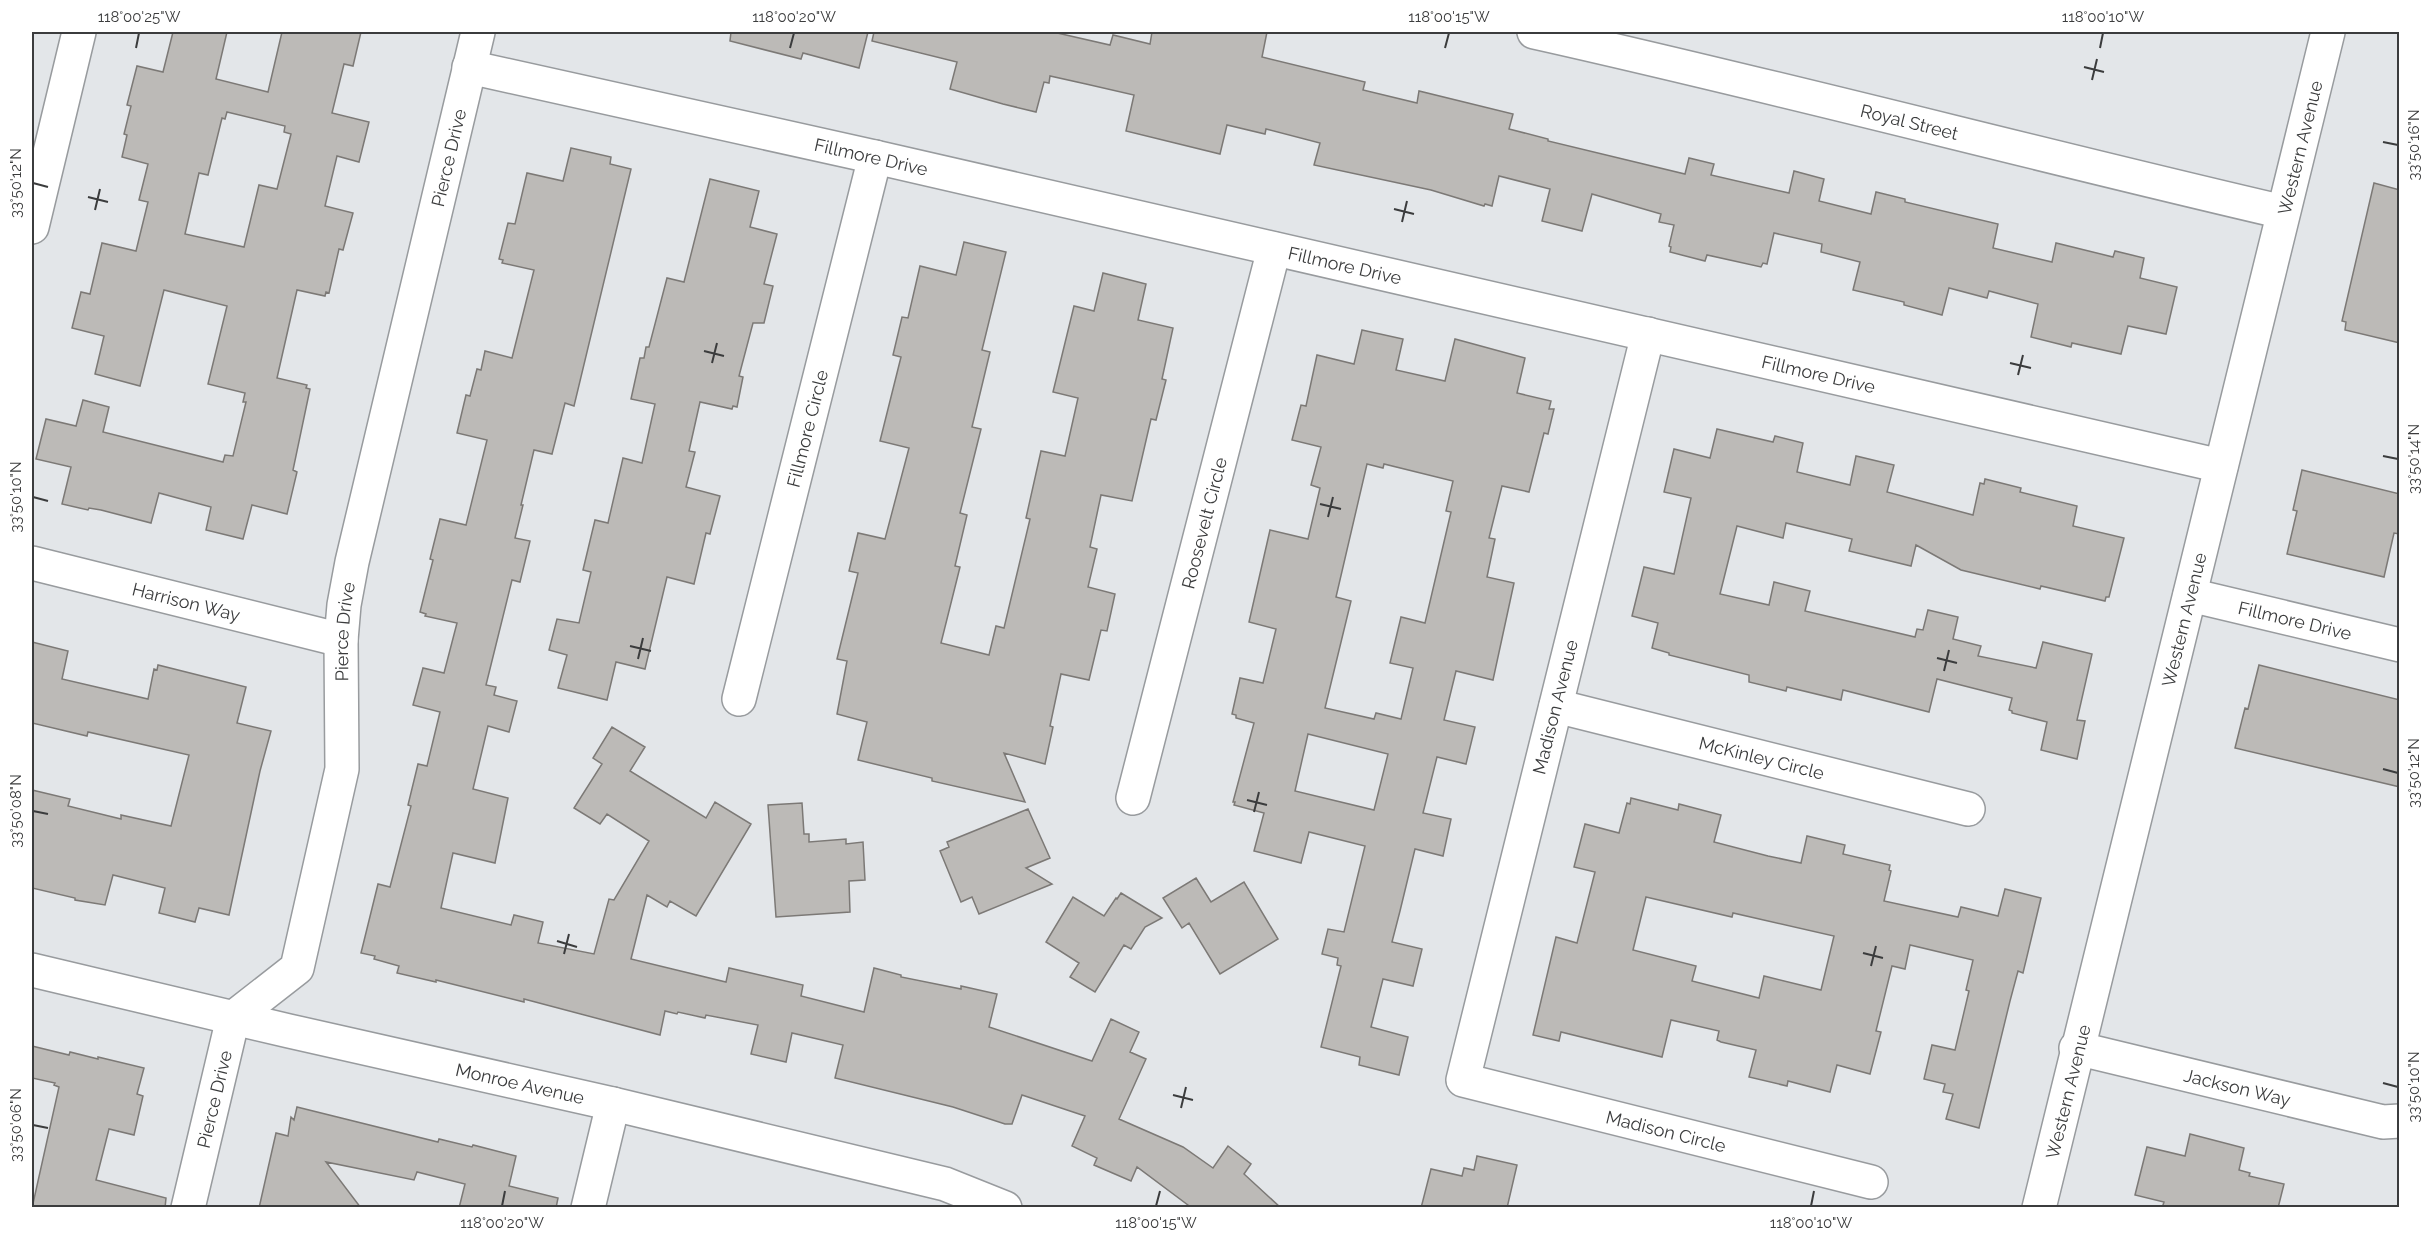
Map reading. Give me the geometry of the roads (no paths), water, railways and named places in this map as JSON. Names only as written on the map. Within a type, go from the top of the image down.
[{"type":"street","points":[[32,227],[79,32]]},
{"type":"street","name":"Pierce Drive","points":[[188,1208],[233,1018],[297,968],[342,769],[341,640],[344,605],[352,562],[478,32]]},
{"type":"street","name":"Royal Street","points":[[1534,32],[1762,84],[2116,173],[2283,212]]},
{"type":"street","name":"Western Avenue","points":[[2039,1208],[2076,1048],[2328,32]]},
{"type":"street","name":"Fillmore Drive","points":[[469,67],[875,157],[2221,466]]},
{"type":"street","name":"Fillmore Circle","points":[[739,699],[875,157]]},
{"type":"street","name":"Roosevelt Circle","points":[[1133,798],[1275,249]]},
{"type":"street","name":"Madison Avenue","points":[[1463,1080],[1648,334]]},
{"type":"street","name":"Harrison Way","points":[[32,563],[341,640]]},
{"type":"street","name":"Fillmore Drive","points":[[2190,595],[2400,645]]},
{"type":"street","name":"McKinley Circle","points":[[1556,706],[1968,808]]},
{"type":"street","name":"Monroe Avenue","points":[[32,970],[613,1104],[945,1184],[1005,1208]]},
{"type":"street","name":"Jackson Way","points":[[2076,1048],[2383,1122],[2400,1121]]},
{"type":"street","name":"Madison Circle","points":[[1463,1080],[1871,1182]]},
{"type":"street","points":[[588,1208],[613,1104]]}]
